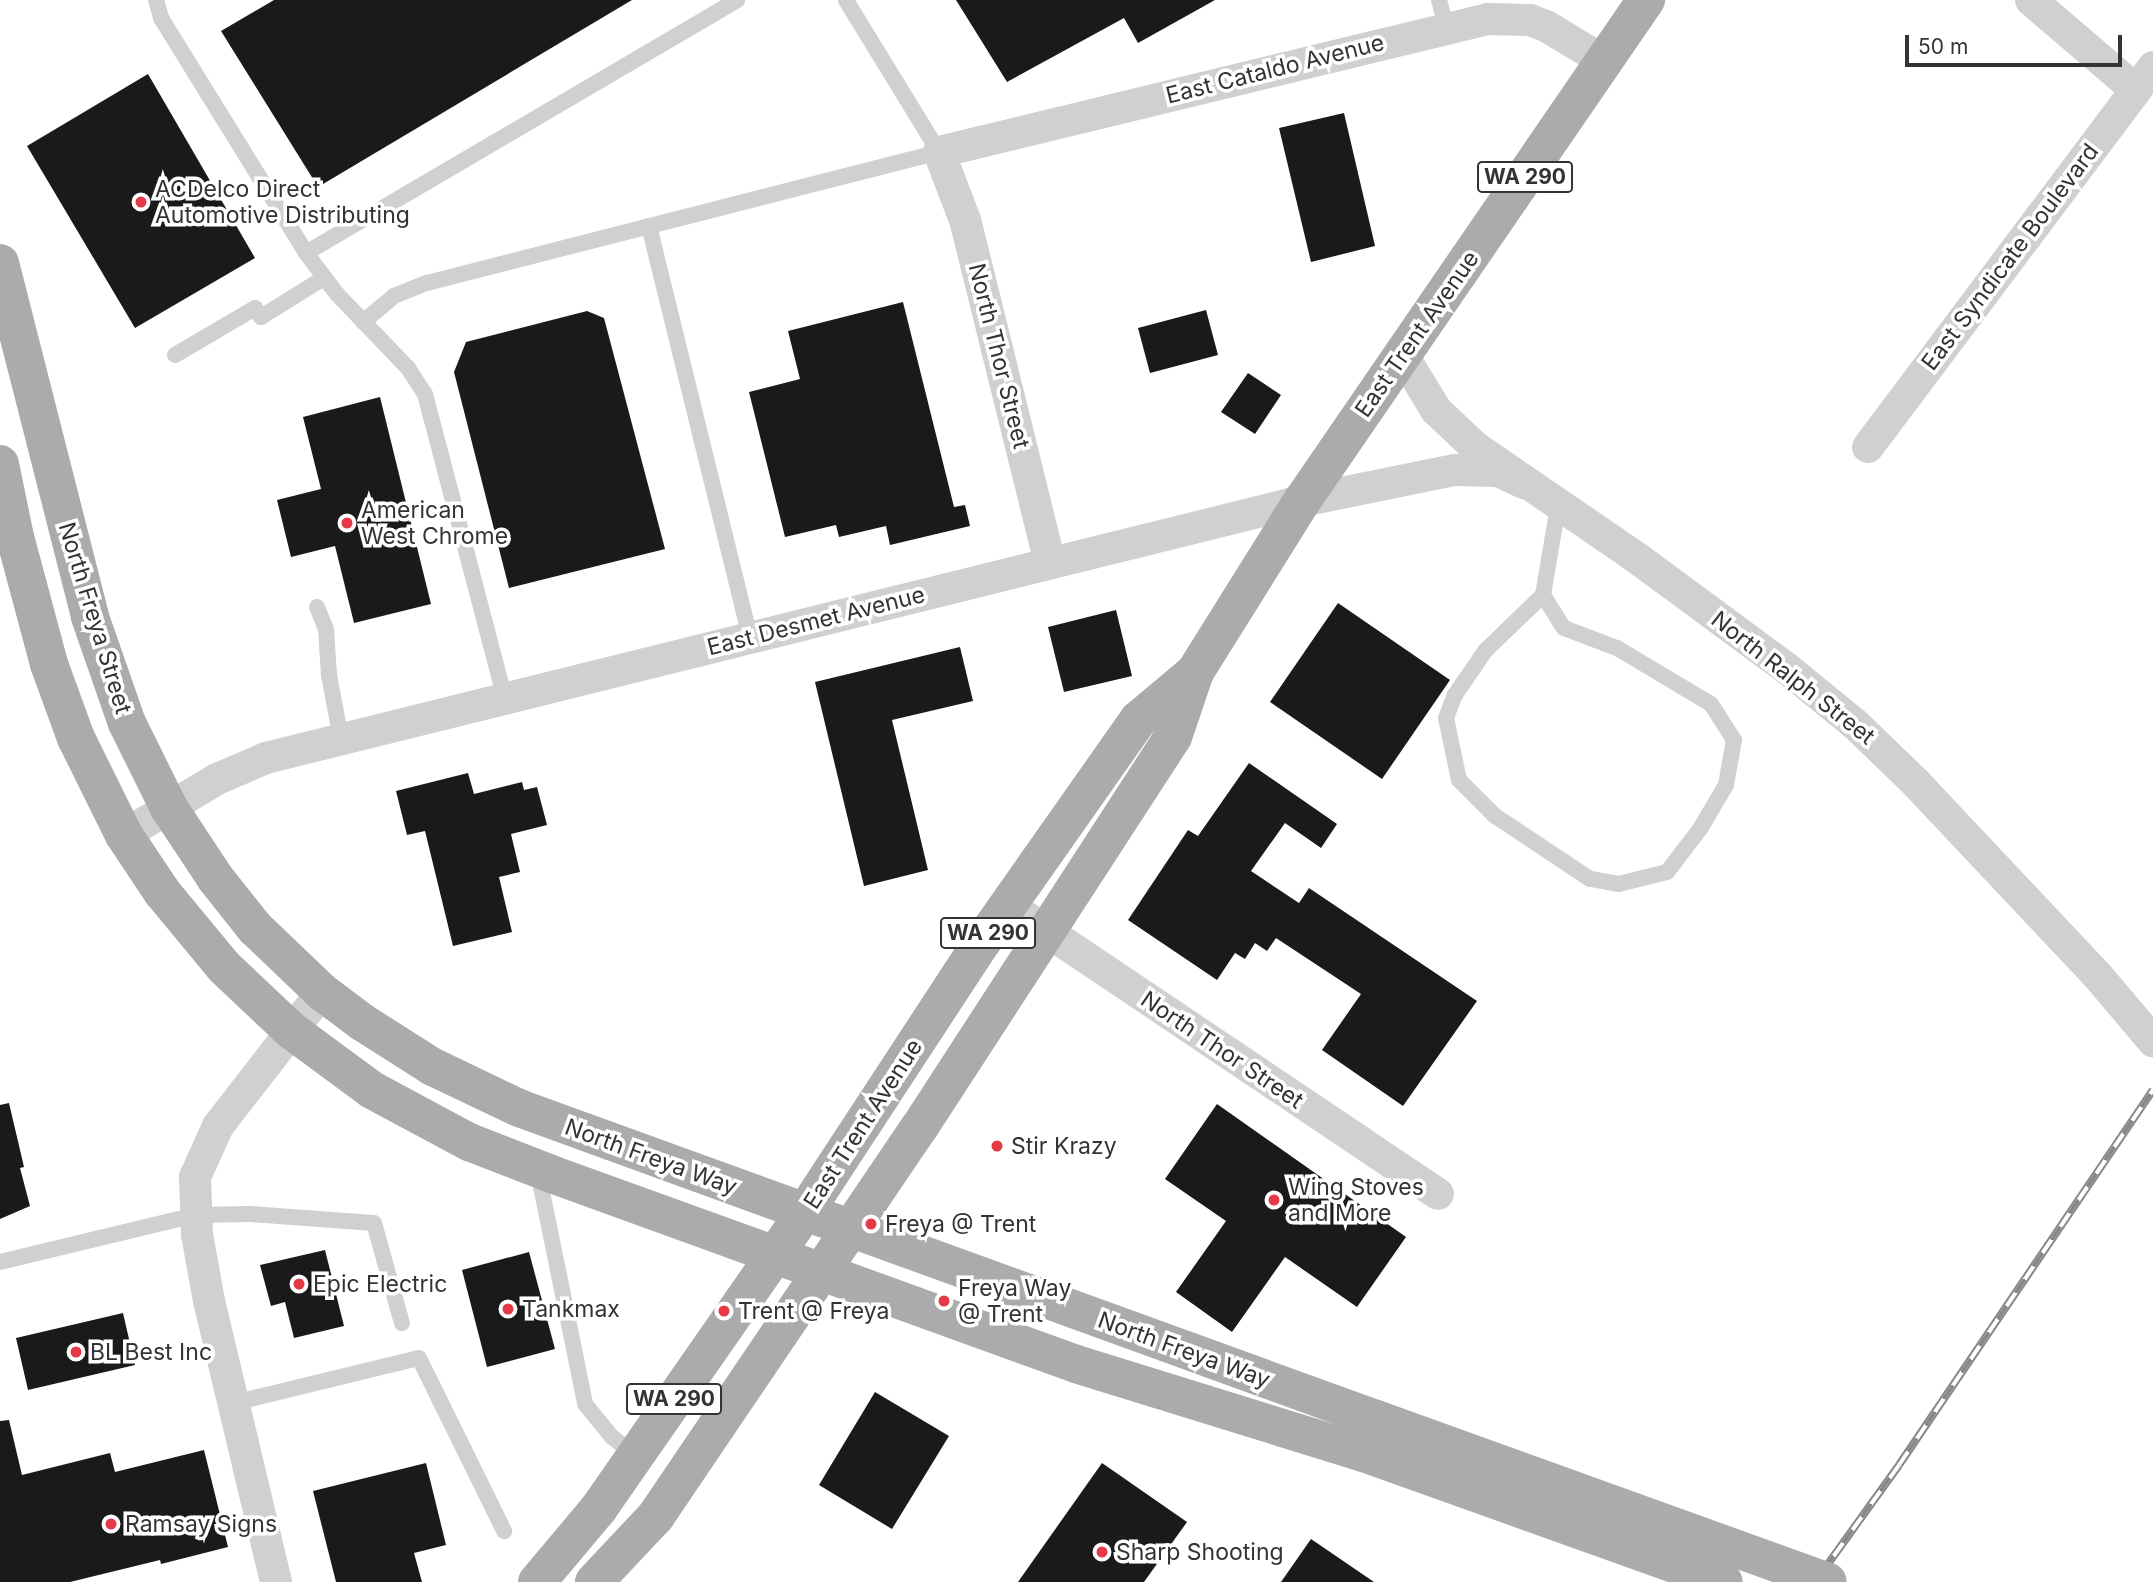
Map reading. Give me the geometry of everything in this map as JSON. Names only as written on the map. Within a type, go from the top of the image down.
[{"type":"main road","name":"East Trent Avenue","points":[[594,1582],[656,1516],[852,1228],[1173,737],[1195,672],[1302,501],[1646,0]]},
{"type":"main road","name":"North Freya Street","points":[[0,263],[107,671],[127,723],[169,808],[233,901],[277,950],[322,992]]},
{"type":"main road","points":[[0,464],[32,606],[53,677],[84,757],[124,835],[162,892],[205,947],[292,1031]]},
{"type":"main road","name":"East Trent Avenue","points":[[537,1582],[599,1508],[805,1212],[1008,905],[1138,720],[1195,672]]},
{"type":"main road","name":"North Freya Way","points":[[322,992],[380,1034],[470,1086],[606,1141],[1288,1387],[1370,1436],[1724,1582]]},
{"type":"main road","name":"North Freya Way","points":[[292,1031],[342,1069],[408,1111],[469,1142],[1076,1364],[1370,1436],[1828,1582]]},
{"type":"main road","points":[[1076,1364],[1085,1354],[1108,1350],[1208,1380],[1288,1387]]},
{"type":"street","points":[[2031,0],[2144,78]]},
{"type":"street","name":"East Cataldo Avenue","points":[[939,152],[1443,13],[1488,19],[1530,20],[1559,33],[1604,61]]},
{"type":"street","name":"East Syndicate Boulevard","points":[[1868,447],[2144,78]]},
{"type":"street","name":"North Thor Street","points":[[939,152],[965,220],[1050,562]]},
{"type":"street","name":"North Ralph Street","points":[[1402,354],[1436,410],[1475,447],[1637,558],[1785,667],[1855,724],[1916,783],[2097,975],[2153,1041]]},
{"type":"street","name":"East Desmet Avenue","points":[[124,835],[217,779],[266,758],[341,739],[1302,501],[1455,470],[1497,471],[1524,483]]},
{"type":"street","name":"North Thor Street","points":[[1008,905],[1438,1194]]},
{"type":"street","points":[[276,1582],[209,1301],[196,1215],[195,1177],[218,1126],[322,992]]},
{"type":"lane","points":[[156,0],[162,19],[306,253],[363,322],[408,368],[425,394],[505,699]]},
{"type":"lane","points":[[306,253],[737,0]]},
{"type":"lane","points":[[363,322],[381,305],[410,288],[939,152],[846,0]]},
{"type":"lane","points":[[649,226],[750,637]]},
{"type":"lane","points":[[175,355],[256,308],[261,317],[324,278]]},
{"type":"lane","points":[[1543,595],[1564,628],[1617,648],[1711,704],[1734,740],[1726,785],[1700,829],[1667,872],[1619,884],[1590,879],[1495,816],[1459,780],[1446,718],[1455,695],[1485,651],[1543,595],[1558,506]]},
{"type":"lane","points":[[317,607],[326,629],[329,674],[341,739]]},
{"type":"lane","points":[[537,1169],[585,1404],[612,1437],[635,1455]]},
{"type":"lane","points":[[0,1262],[196,1215],[250,1214],[374,1223],[402,1323]]},
{"type":"lane","points":[[233,1403],[419,1358],[504,1531]]},
{"type":"building","points":[[274,0],[632,0],[318,187],[221,31]]},
{"type":"building","points":[[956,0],[1215,0],[1138,43],[1124,18],[1007,82]]},
{"type":"building","name":"ACDelco Direct Automotive Distributing","points":[[148,74],[255,258],[135,328],[27,146]]},
{"type":"building","points":[[1344,113],[1375,246],[1311,262],[1279,128]]},
{"type":"building","points":[[903,302],[954,507],[965,505],[970,526],[890,545],[886,526],[839,537],[836,525],[785,537],[749,392],[800,379],[788,331]]},
{"type":"building","points":[[1206,310],[1218,355],[1150,373],[1138,328]]},
{"type":"building","points":[[587,311],[604,318],[665,549],[509,588],[454,372],[466,342]]},
{"type":"building","points":[[1248,373],[1281,395],[1255,434],[1221,412]]},
{"type":"building","name":"American West Chrome","points":[[380,397],[431,604],[354,623],[335,546],[291,557],[277,500],[321,489],[303,417]]},
{"type":"building","points":[[1338,603],[1450,680],[1382,779],[1270,702]]},
{"type":"building","points":[[1116,610],[1132,676],[1064,692],[1048,627]]},
{"type":"building","points":[[960,647],[973,701],[892,720],[928,870],[864,886],[815,682]]},
{"type":"building","points":[[1249,763],[1337,824],[1321,848],[1285,823],[1251,871],[1299,903],[1309,888],[1477,1001],[1403,1106],[1322,1050],[1361,994],[1276,938],[1267,951],[1255,943],[1245,959],[1235,953],[1217,980],[1128,920],[1188,830],[1198,836]]},
{"type":"building","points":[[468,773],[474,794],[522,782],[524,790],[537,787],[547,825],[511,834],[520,872],[499,877],[512,932],[453,946],[425,831],[407,835],[396,791]]},
{"type":"building","points":[[9,1103],[24,1167],[20,1168],[30,1206],[0,1219],[0,1105]]},
{"type":"building","name":"Wing Stoves and More","points":[[1217,1104],[1406,1237],[1357,1307],[1285,1257],[1232,1332],[1176,1292],[1226,1221],[1165,1179]]},
{"type":"building","name":"Epic Electric","points":[[325,1250],[344,1326],[294,1338],[285,1302],[271,1306],[260,1265]]},
{"type":"building","name":"Tankmax","points":[[529,1252],[555,1349],[487,1367],[462,1270]]},
{"type":"building","name":"BL Best Inc","points":[[123,1313],[135,1365],[28,1390],[16,1338]]},
{"type":"building","points":[[875,1392],[949,1436],[892,1529],[819,1485]]},
{"type":"building","name":"Ramsay Signs","points":[[9,1420],[22,1475],[110,1453],[115,1472],[204,1450],[228,1547],[161,1564],[160,1560],[70,1582],[0,1582],[0,1421]]},
{"type":"building","points":[[426,1463],[446,1545],[414,1553],[422,1582],[336,1582],[313,1491]]},
{"type":"building","name":"Sharp Shooting","points":[[1102,1463],[1187,1522],[1144,1582],[1018,1582]]},
{"type":"building","points":[[1311,1539],[1374,1582],[1281,1582]]},
{"type":"railway","points":[[1815,1582],[1899,1465],[2153,1090]]},
{"type":"place","name":"ACDelco Direct Automotive Distributing","points":[[141,202]]},
{"type":"place","name":"American West Chrome","points":[[347,523]]},
{"type":"place","name":"Stir Krazy","points":[[997,1146]]},
{"type":"place","name":"Wing Stoves and More","points":[[1274,1200]]},
{"type":"place","name":"Freya @ Trent","points":[[871,1224]]},
{"type":"place","name":"Epic Electric","points":[[299,1284]]},
{"type":"place","name":"Freya Way @ Trent","points":[[944,1301]]},
{"type":"place","name":"Tankmax","points":[[508,1309]]},
{"type":"place","name":"Trent @ Freya","points":[[724,1311]]},
{"type":"place","name":"BL Best Inc","points":[[76,1352]]},
{"type":"place","name":"Ramsay Signs","points":[[111,1524]]},
{"type":"place","name":"Sharp Shooting","points":[[1102,1552]]}]
